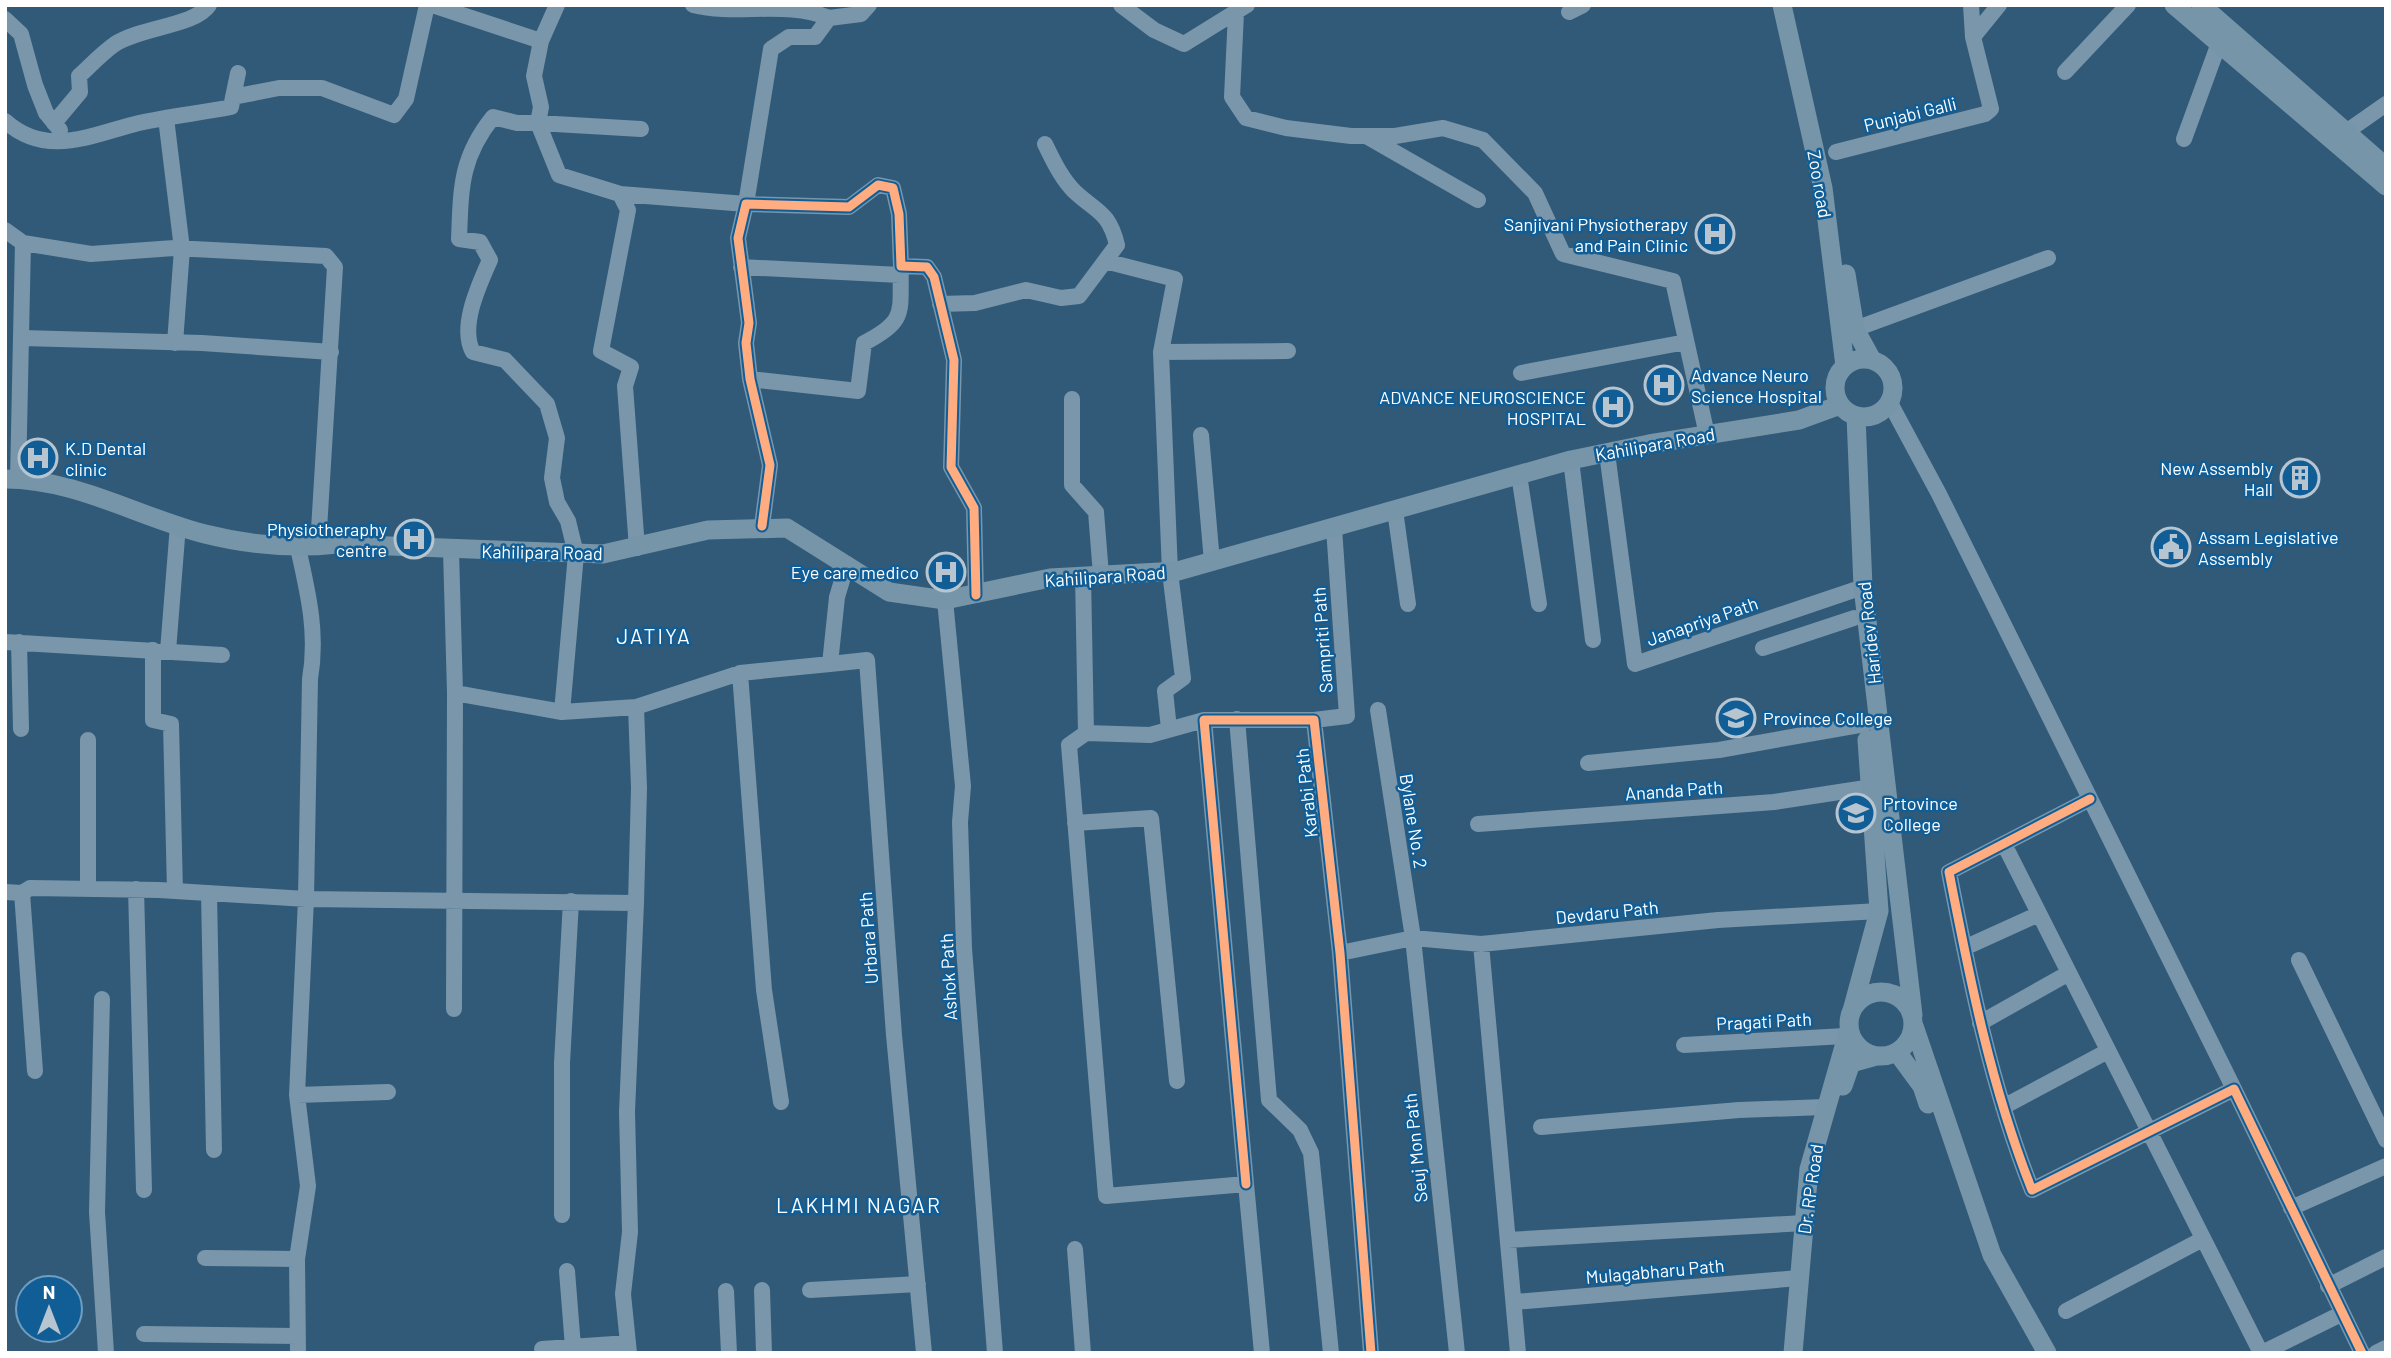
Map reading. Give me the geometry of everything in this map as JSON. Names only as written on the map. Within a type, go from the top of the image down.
[{"type":"main road","name":"Zoo road","points":[[1782,5],[1823,188],[1845,366]]},
{"type":"main road","points":[[1796,5],[1829,168],[1855,329],[1872,360]]},
{"type":"main road","points":[[2174,5],[2386,186]]},
{"type":"main road","points":[[2201,5],[2386,167]]},
{"type":"main road","points":[[1860,359],[1872,360],[1886,368],[1892,376],[1893,395],[1889,403],[1875,415],[1848,411],[1835,386],[1845,366],[1860,359]]},
{"type":"main road","name":"Kahilipara Road","points":[[12,479],[69,486],[178,525],[236,541],[298,548],[337,544],[451,551],[603,554],[708,530],[762,526],[787,528],[889,592],[946,600],[1050,578],[1170,572],[1571,460],[1848,411]]},
{"type":"main road","name":"Haridev Road","points":[[1848,411],[1857,589],[1913,1020],[1992,1255],[2047,1353]]},
{"type":"main road","name":"Haridev Road","points":[[1853,1006],[1879,911],[1872,787],[1854,618],[1857,589]]},
{"type":"main road","points":[[1803,1353],[1818,1180],[1848,1066],[1897,1052],[1906,1045],[1913,1020],[1900,997],[1891,992],[1869,993],[1853,1006],[1847,1033],[1858,1047],[1876,1056]]},
{"type":"main road","name":"Dr. RP Road","points":[[1793,1353],[1809,1169],[1847,1033]]},
{"type":"main road","points":[[1897,1052],[1923,1086],[1983,1264],[2032,1353]]},
{"type":"street","points":[[54,123],[80,92],[79,76],[116,43],[148,28],[179,23],[205,12],[209,5]]},
{"type":"street","points":[[233,97],[279,88],[322,88],[394,114],[406,99],[427,5]]},
{"type":"street","points":[[432,5],[541,41]]},
{"type":"street","points":[[557,5],[541,41],[534,76],[541,107],[538,123],[559,175],[620,194],[746,204],[849,207],[878,185],[893,188],[899,214],[900,313],[890,329],[864,342],[858,391],[750,379]]},
{"type":"street","points":[[693,5],[713,10],[782,9],[829,18],[861,14],[869,5]]},
{"type":"street","points":[[1121,5],[1154,30],[1184,44],[1241,9]]},
{"type":"street","points":[[1971,5],[1973,37]]},
{"type":"street","points":[[1973,37],[1999,5]]},
{"type":"street","points":[[2065,72],[2128,5]]},
{"type":"street","points":[[1241,9],[1232,97],[1247,118],[1286,128],[1367,136],[1395,136],[1443,128],[1483,140],[1535,193],[1563,254],[1673,281],[1707,435]]},
{"type":"street","points":[[762,526],[770,465],[750,379],[746,344],[749,323],[738,238],[771,49],[789,37],[815,37],[829,18]]},
{"type":"street","points":[[8,22],[21,34],[35,85],[54,123],[68,140]]},
{"type":"street","points":[[5,40],[8,22]]},
{"type":"street","name":"Punjabi Galli","points":[[1836,152],[1986,114],[1991,109],[1973,37]]},
{"type":"street","points":[[2184,139],[2219,43]]},
{"type":"street","points":[[5,121],[26,137],[83,140],[166,118],[231,107],[238,73]]},
{"type":"street","points":[[2346,132],[2386,104]]},
{"type":"street","points":[[562,712],[576,554],[568,521],[557,502],[552,478],[557,438],[547,404],[505,360],[473,352],[467,342],[477,290],[490,260],[480,242],[459,239],[461,180],[479,134],[493,117],[517,123],[641,129]]},
{"type":"street","points":[[166,118],[182,249],[175,342]]},
{"type":"street","points":[[1367,136],[1478,200]]},
{"type":"street","points":[[940,304],[975,303],[1026,290],[1061,298],[1079,296],[1116,245],[1113,228],[1102,211],[1074,190],[1056,168],[1045,144]]},
{"type":"street","points":[[620,194],[628,210],[601,351],[631,367],[625,386],[637,548]]},
{"type":"street","points":[[5,230],[23,243],[91,254],[182,249],[326,256],[335,267],[318,546]]},
{"type":"street","points":[[12,479],[22,338],[23,243]]},
{"type":"street","points":[[1855,329],[2048,257]]},
{"type":"street","points":[[1105,261],[1175,279],[1161,352],[1170,572],[1183,678],[1165,691],[1169,729]]},
{"type":"street","points":[[741,267],[901,270],[927,267],[934,277],[954,360],[951,467],[974,508],[976,595]]},
{"type":"street","points":[[22,338],[175,342],[331,352]]},
{"type":"street","points":[[1521,373],[1686,342]]},
{"type":"street","points":[[1161,352],[1288,351]]},
{"type":"street","points":[[1072,398],[1072,485],[1096,512],[1086,733]]},
{"type":"street","points":[[1889,403],[1939,494],[2362,1353]]},
{"type":"street","points":[[1201,435],[1212,562]]},
{"type":"street","name":"Janapriya Path","points":[[1607,453],[1635,664],[1857,589]]},
{"type":"street","points":[[1571,460],[1593,640]]},
{"type":"street","points":[[1519,475],[1539,604]]},
{"type":"street","points":[[1395,510],[1408,604]]},
{"type":"street","points":[[175,891],[171,724],[153,720],[178,525]]},
{"type":"street","name":"Sampriti Path","points":[[1314,720],[1347,716],[1334,528]]},
{"type":"street","points":[[298,548],[314,625],[297,1095],[308,1186],[297,1259],[298,1353]]},
{"type":"street","points":[[451,551],[455,693],[454,1009]]},
{"type":"street","points":[[455,693],[562,712],[636,707],[740,673],[830,664],[836,597],[847,564]]},
{"type":"street","name":"Ashok Path","points":[[946,600],[963,786],[960,822],[964,948],[995,1353]]},
{"type":"street","points":[[1763,648],[1854,618]]},
{"type":"street","points":[[21,729],[12,642],[222,656]]},
{"type":"street","name":"Urbara Path","points":[[830,664],[867,660],[894,1035],[924,1353]]},
{"type":"street","points":[[740,673],[764,990],[781,1102]]},
{"type":"street","points":[[542,1349],[629,1348],[623,1294],[630,1232],[627,1112],[639,788],[636,707]]},
{"type":"street","name":"Bylane No. 2","points":[[1378,710],[1413,939]]},
{"type":"street","points":[[1237,719],[1269,1100],[1300,1130],[1311,1153],[1331,1353]]},
{"type":"street","points":[[1247,1184],[1106,1196],[1069,745],[1086,733],[1150,735],[1205,720],[1314,720]]},
{"type":"street","points":[[1205,720],[1262,1353]]},
{"type":"street","name":"Karabi Path","points":[[1314,720],[1340,953],[1371,1353]]},
{"type":"street","points":[[1588,763],[1719,750],[1865,724]]},
{"type":"street","points":[[88,740],[88,889]]},
{"type":"street","name":"Ananda Path","points":[[1478,824],[1774,802],[1872,787]]},
{"type":"street","points":[[2090,799],[1949,872],[1980,1023],[2003,1107],[2032,1189],[2234,1089]]},
{"type":"street","points":[[1075,824],[1151,818],[1177,1082]]},
{"type":"street","points":[[2004,844],[2262,1353],[2341,1314]]},
{"type":"street","points":[[35,1071],[13,893],[30,888],[136,889],[306,900],[636,903]]},
{"type":"street","points":[[136,889],[144,1191]]},
{"type":"street","points":[[209,893],[214,1150]]},
{"type":"street","points":[[562,1215],[562,1063],[571,901]]},
{"type":"street","name":"Devdaru Path","points":[[1340,953],[1413,939],[1480,944],[1718,920],[1879,911]]},
{"type":"street","points":[[1964,948],[2039,914]]},
{"type":"street","name":"Seuj Mon Path","points":[[1413,939],[1457,1353]]},
{"type":"street","points":[[1480,944],[1518,1353]]},
{"type":"street","points":[[2300,960],[2386,1140]]},
{"type":"street","points":[[1980,1023],[2069,973]]},
{"type":"street","points":[[102,999],[97,1212],[106,1353]]},
{"type":"street","name":"Pragati Path","points":[[1685,1045],[1847,1033]]},
{"type":"street","points":[[2003,1107],[2108,1051]]},
{"type":"street","points":[[297,1095],[388,1092]]},
{"type":"street","points":[[1541,1127],[1739,1110],[1825,1107]]},
{"type":"street","points":[[2291,1208],[2386,1166]]},
{"type":"street","points":[[1508,1240],[1804,1223]]},
{"type":"street","points":[[2066,1311],[2203,1239]]},
{"type":"street","points":[[1074,1250],[1083,1353]]},
{"type":"street","points":[[2328,1286],[2386,1257]]},
{"type":"street","points":[[205,1258],[297,1259]]},
{"type":"street","points":[[567,1271],[573,1347]]},
{"type":"street","name":"Mulagabharu Path","points":[[1514,1302],[1799,1278]]},
{"type":"street","points":[[810,1290],[918,1284]]},
{"type":"street","points":[[762,1290],[765,1353]]},
{"type":"street","points":[[726,1291],[729,1353]]},
{"type":"street","points":[[144,1334],[298,1336]]},
{"type":"street","points":[[2376,1353],[2386,1348]]},
{"type":"cycle path","points":[[762,526],[770,465],[750,379],[746,343],[749,323],[738,238],[746,204],[849,207],[878,185],[893,188],[899,214],[901,266],[927,267],[934,277],[954,360],[951,467],[974,508],[976,595]]},
{"type":"cycle path","points":[[1246,1184],[1204,720],[1314,720],[1340,953],[1371,1353]]},
{"type":"cycle path","points":[[2090,799],[1949,872],[1993,1073],[2032,1190],[2234,1089],[2362,1353]]},
{"type":"place","name":"Sanjivani Physiotherapy and Pain Clinic","points":[[1715,234]]},
{"type":"place","name":"Advance Neuro Science Hospital","points":[[1664,385]]},
{"type":"place","name":"ADVANCE NEUROSCIENCE HOSPITAL","points":[[1613,407]]},
{"type":"place","name":"K.D Dental clinic","points":[[38,458]]},
{"type":"place","name":"New Assembly Hall","points":[[2300,478]]},
{"type":"place","name":"Physiotheraphy centre","points":[[414,539]]},
{"type":"place","name":"Assam Legislative Assembly","points":[[2171,547]]},
{"type":"place","name":"Eye care medico","points":[[946,572]]},
{"type":"place","name":"Province College","points":[[1736,718]]},
{"type":"place","name":"Prtovince College","points":[[1856,813]]},
{"type":"district","name":"JATIYA","points":[[654,635]]},
{"type":"district","name":"LAKHMI NAGAR","points":[[859,1204]]}]
